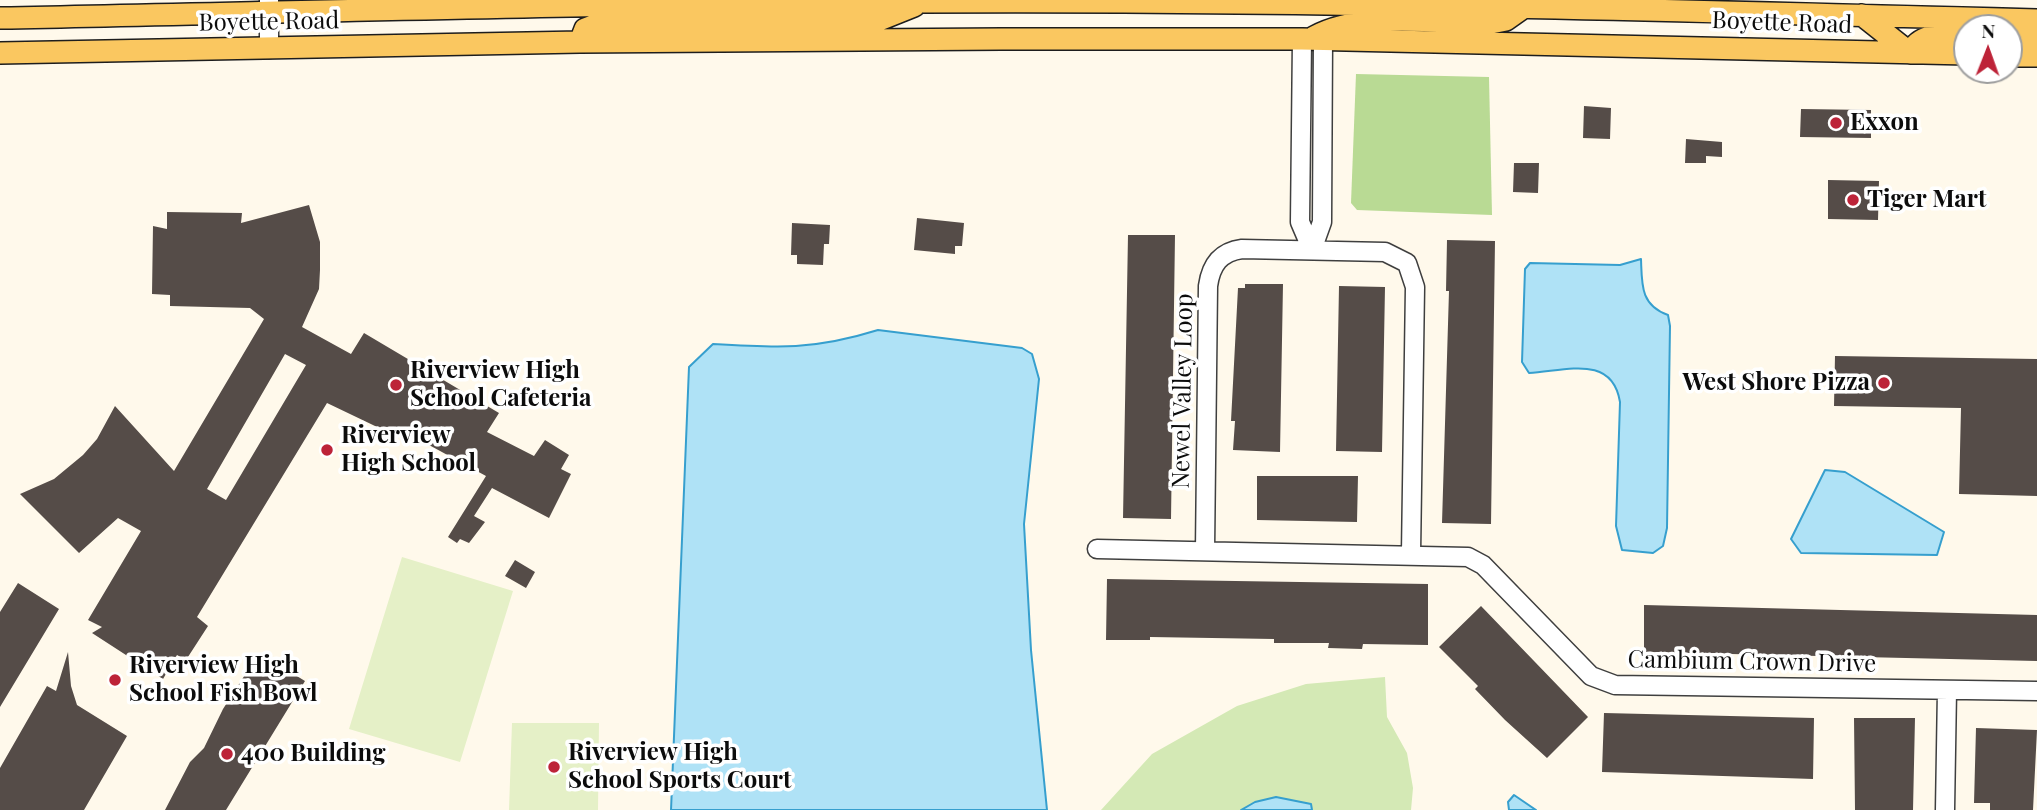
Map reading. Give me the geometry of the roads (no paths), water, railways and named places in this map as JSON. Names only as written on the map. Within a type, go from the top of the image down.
[{"type":"main road","name":"Boyette Road","points":[[0,18],[269,6],[921,2],[1524,7],[2037,20]]},
{"type":"main road","points":[[580,42],[585,29],[598,24],[861,22],[904,12],[921,2]]},
{"type":"main road","points":[[1311,40],[1338,26],[1372,22],[1490,23],[1506,20],[1524,7]]},
{"type":"main road","points":[[1861,15],[1910,53],[1917,41],[1926,37],[1953,36]]},
{"type":"main road","name":"Boyette Road","points":[[0,53],[580,42],[1311,40],[1953,54]]},
{"type":"street","points":[[268,49],[269,6]]},
{"type":"street","points":[[1311,40],[1322,222],[1312,250]]},
{"type":"street","name":"Newel Valley Loop","points":[[1205,550],[1210,274],[1222,255],[1232,251],[1312,250],[1385,252],[1407,263],[1413,274],[1411,553]]},
{"type":"street","name":"Cambium Crown Drive","points":[[1097,549],[1411,553],[1457,555],[1476,560],[1591,676],[1606,683],[2037,691]]},
{"type":"street","points":[[1945,810],[1947,690]]},
{"type":"water","points":[[1641,259],[1644,293],[1652,306],[1668,315],[1670,326],[1667,528],[1663,546],[1653,553],[1622,550],[1616,526],[1620,402],[1615,387],[1608,377],[1597,371],[1572,369],[1529,373],[1522,362],[1525,269],[1530,263],[1620,265]]},
{"type":"water","points":[[878,330],[1022,348],[1032,354],[1039,379],[1024,524],[1031,650],[1047,810],[671,810],[689,367],[713,344],[796,346],[855,337]]},
{"type":"water","points":[[1825,470],[1845,472],[1944,532],[1937,555],[1801,553],[1791,539]]},
{"type":"water","points":[[1514,795],[1536,810],[1509,810],[1508,802]]},
{"type":"water","points":[[1276,797],[1311,804],[1312,810],[1241,810],[1255,802]]},
{"type":"place","name":"Exxon","points":[[1836,123]]},
{"type":"place","name":"Tiger Mart","points":[[1853,200]]},
{"type":"place","name":"West Shore Pizza","points":[[1884,383]]},
{"type":"place","name":"Riverview High School Cafeteria","points":[[396,385]]},
{"type":"place","name":"Riverview High School","points":[[327,450]]},
{"type":"place","name":"Riverview High School Fish Bowl","points":[[115,680]]},
{"type":"place","name":"400 Building","points":[[227,754]]},
{"type":"place","name":"Riverview High School Sports Court","points":[[554,767]]}]
